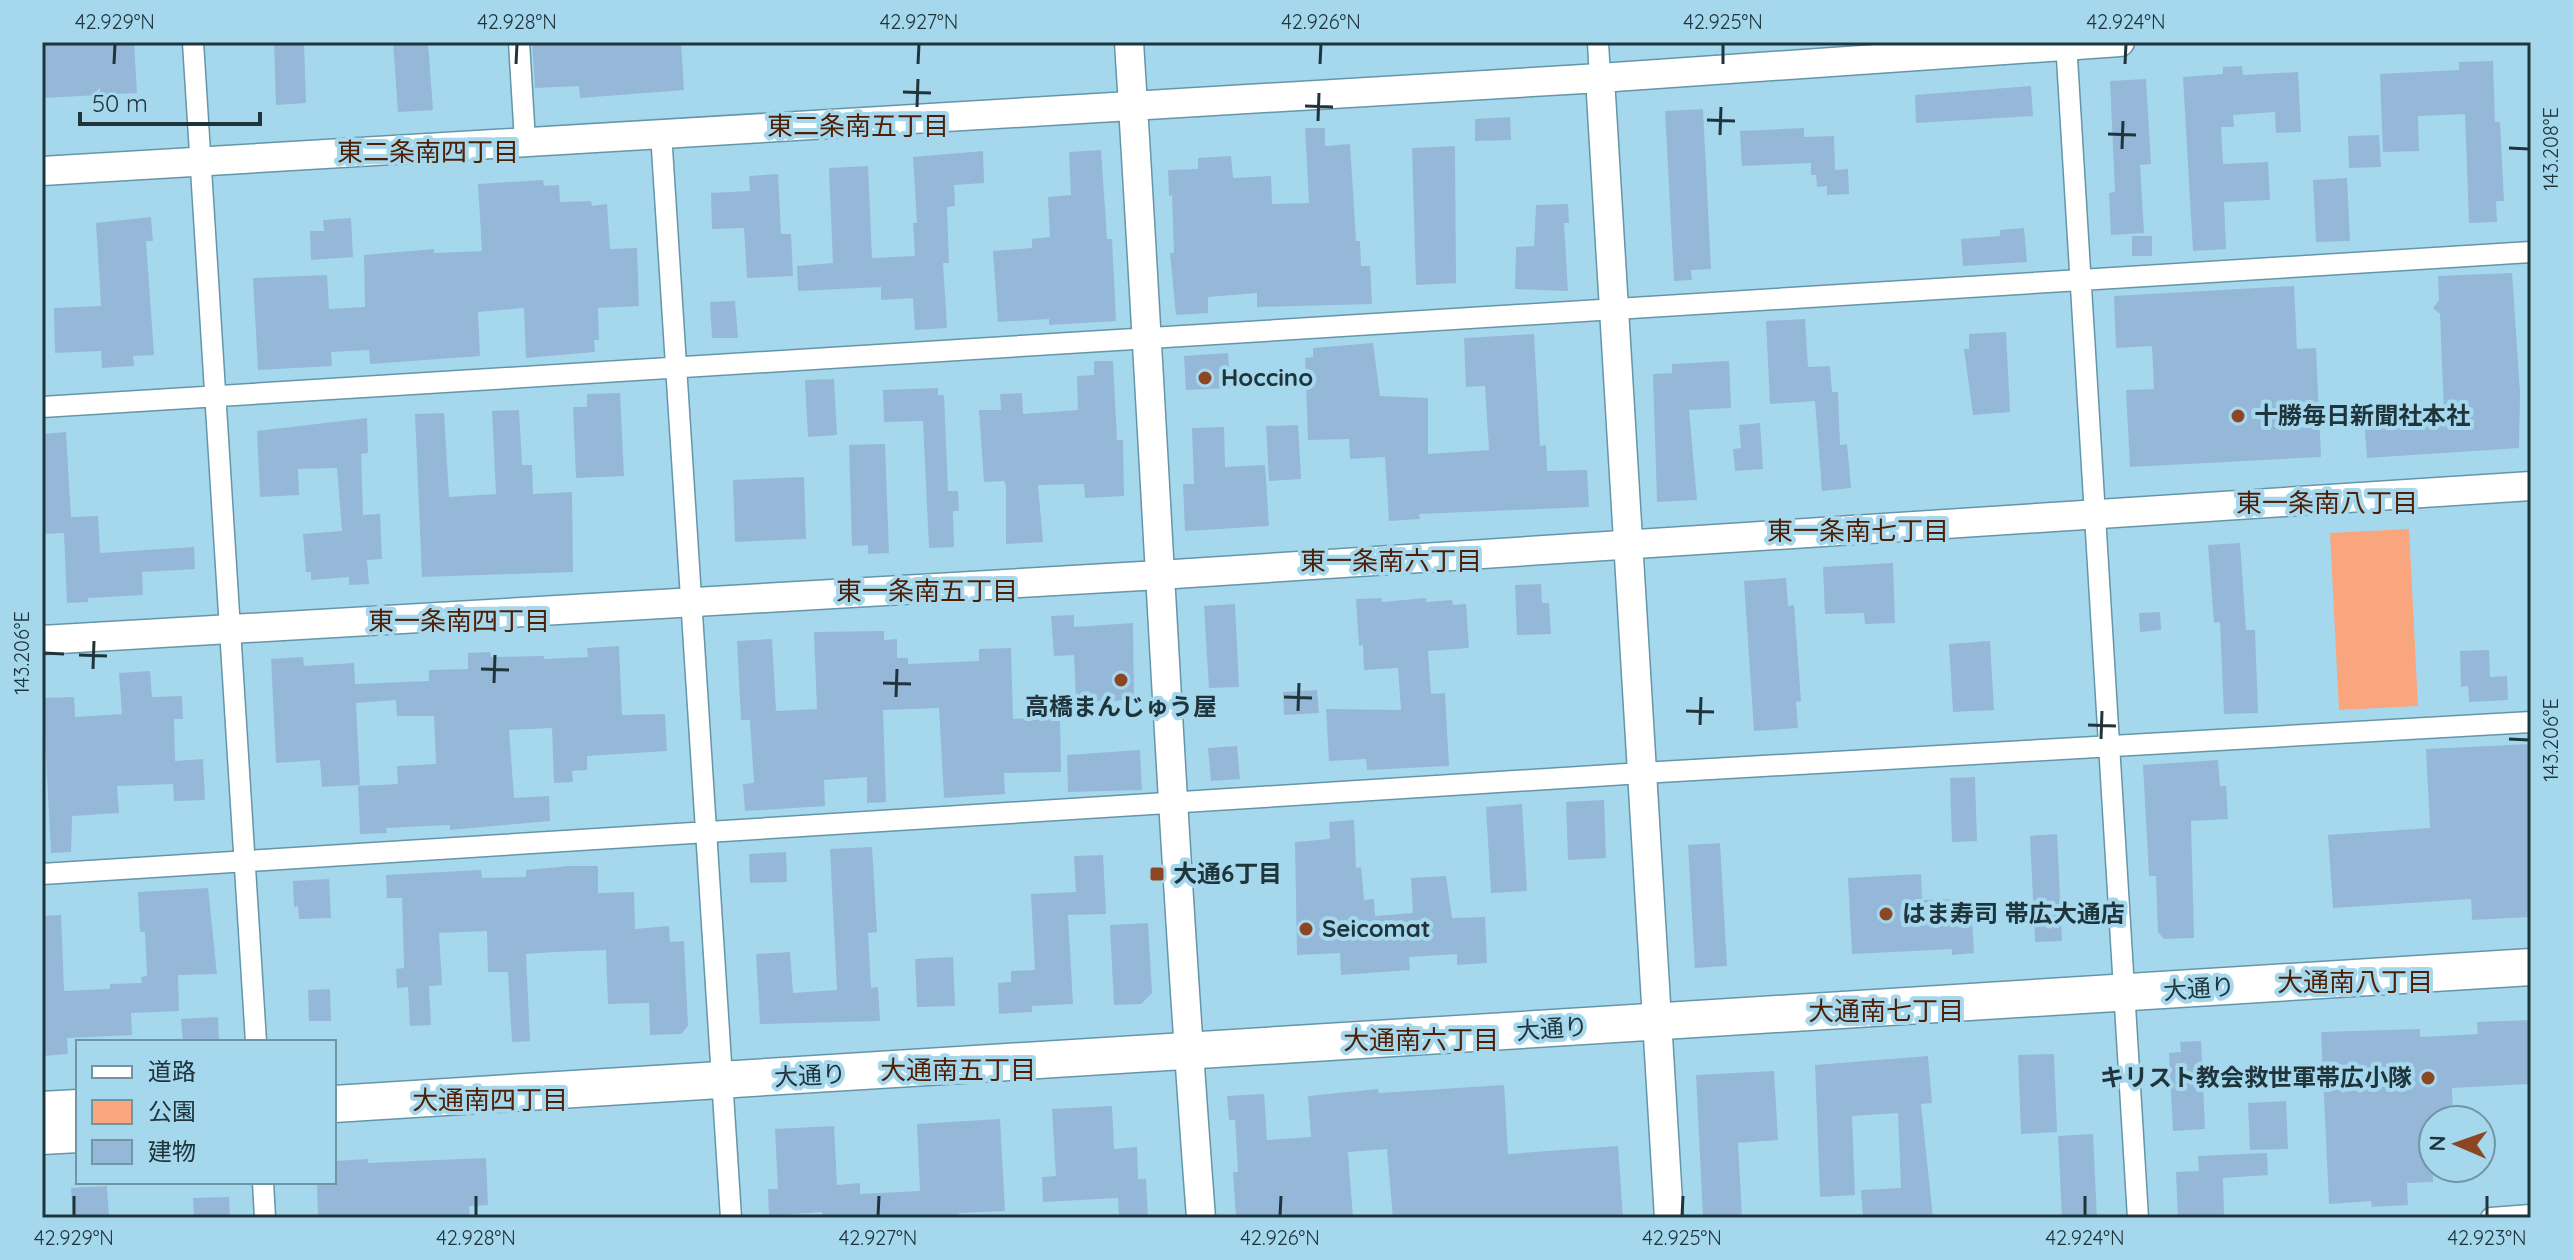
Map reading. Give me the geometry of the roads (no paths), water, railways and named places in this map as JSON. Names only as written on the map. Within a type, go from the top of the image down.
[{"type":"highway","name":"大通り","points":[[336,1104],[1189,1054],[1657,1021],[2531,967]]},
{"type":"highway","points":[[42,1110],[76,1108]]},
{"type":"highway","points":[[42,1136],[76,1134]]},
{"type":"street","points":[[193,42],[256,1040]]},
{"type":"street","points":[[519,42],[525,141]]},
{"type":"street","points":[[1129,42],[1159,575],[1201,1218]]},
{"type":"street","points":[[1598,42],[1669,1218]]},
{"type":"street","points":[[42,171],[1600,78],[2120,42]]},
{"type":"street","points":[[2066,44],[2138,1218]]},
{"type":"street","points":[[661,133],[709,834],[731,1218]]},
{"type":"street","points":[[42,407],[2531,252]]},
{"type":"street","points":[[42,640],[1159,575],[2531,486]]},
{"type":"street","points":[[42,874],[1642,773],[2531,722]]},
{"type":"street","points":[[263,1184],[265,1218]]},
{"type":"street","points":[[2491,1218],[2531,1215]]},
{"type":"place","name":"Hoccino","points":[[1205,378]]},
{"type":"place","name":"十勝毎日新聞社本社","points":[[2238,416]]},
{"type":"place","name":"高橋まんじゅう屋","points":[[1121,680]]},
{"type":"place","name":"大通6丁目","points":[[1157,874]]},
{"type":"place","name":"はま寿司 帯広大通店","points":[[1886,914]]},
{"type":"place","name":"Seicomat","points":[[1306,929]]},
{"type":"place","name":"キリスト教会救世軍帯広小隊","points":[[2428,1078]]},
{"type":"district","name":"東二条南五丁目","points":[[858,126]]},
{"type":"district","name":"東二条南四丁目","points":[[428,152]]},
{"type":"district","name":"東一条南八丁目","points":[[2327,503]]},
{"type":"district","name":"東一条南七丁目","points":[[1858,531]]},
{"type":"district","name":"東一条南六丁目","points":[[1391,561]]},
{"type":"district","name":"東一条南五丁目","points":[[927,591]]},
{"type":"district","name":"東一条南四丁目","points":[[459,621]]},
{"type":"district","name":"大通南八丁目","points":[[2355,982]]},
{"type":"district","name":"大通南七丁目","points":[[1886,1011]]},
{"type":"district","name":"大通南六丁目","points":[[1421,1040]]},
{"type":"district","name":"大通南五丁目","points":[[958,1070]]},
{"type":"district","name":"大通南四丁目","points":[[490,1100]]}]
